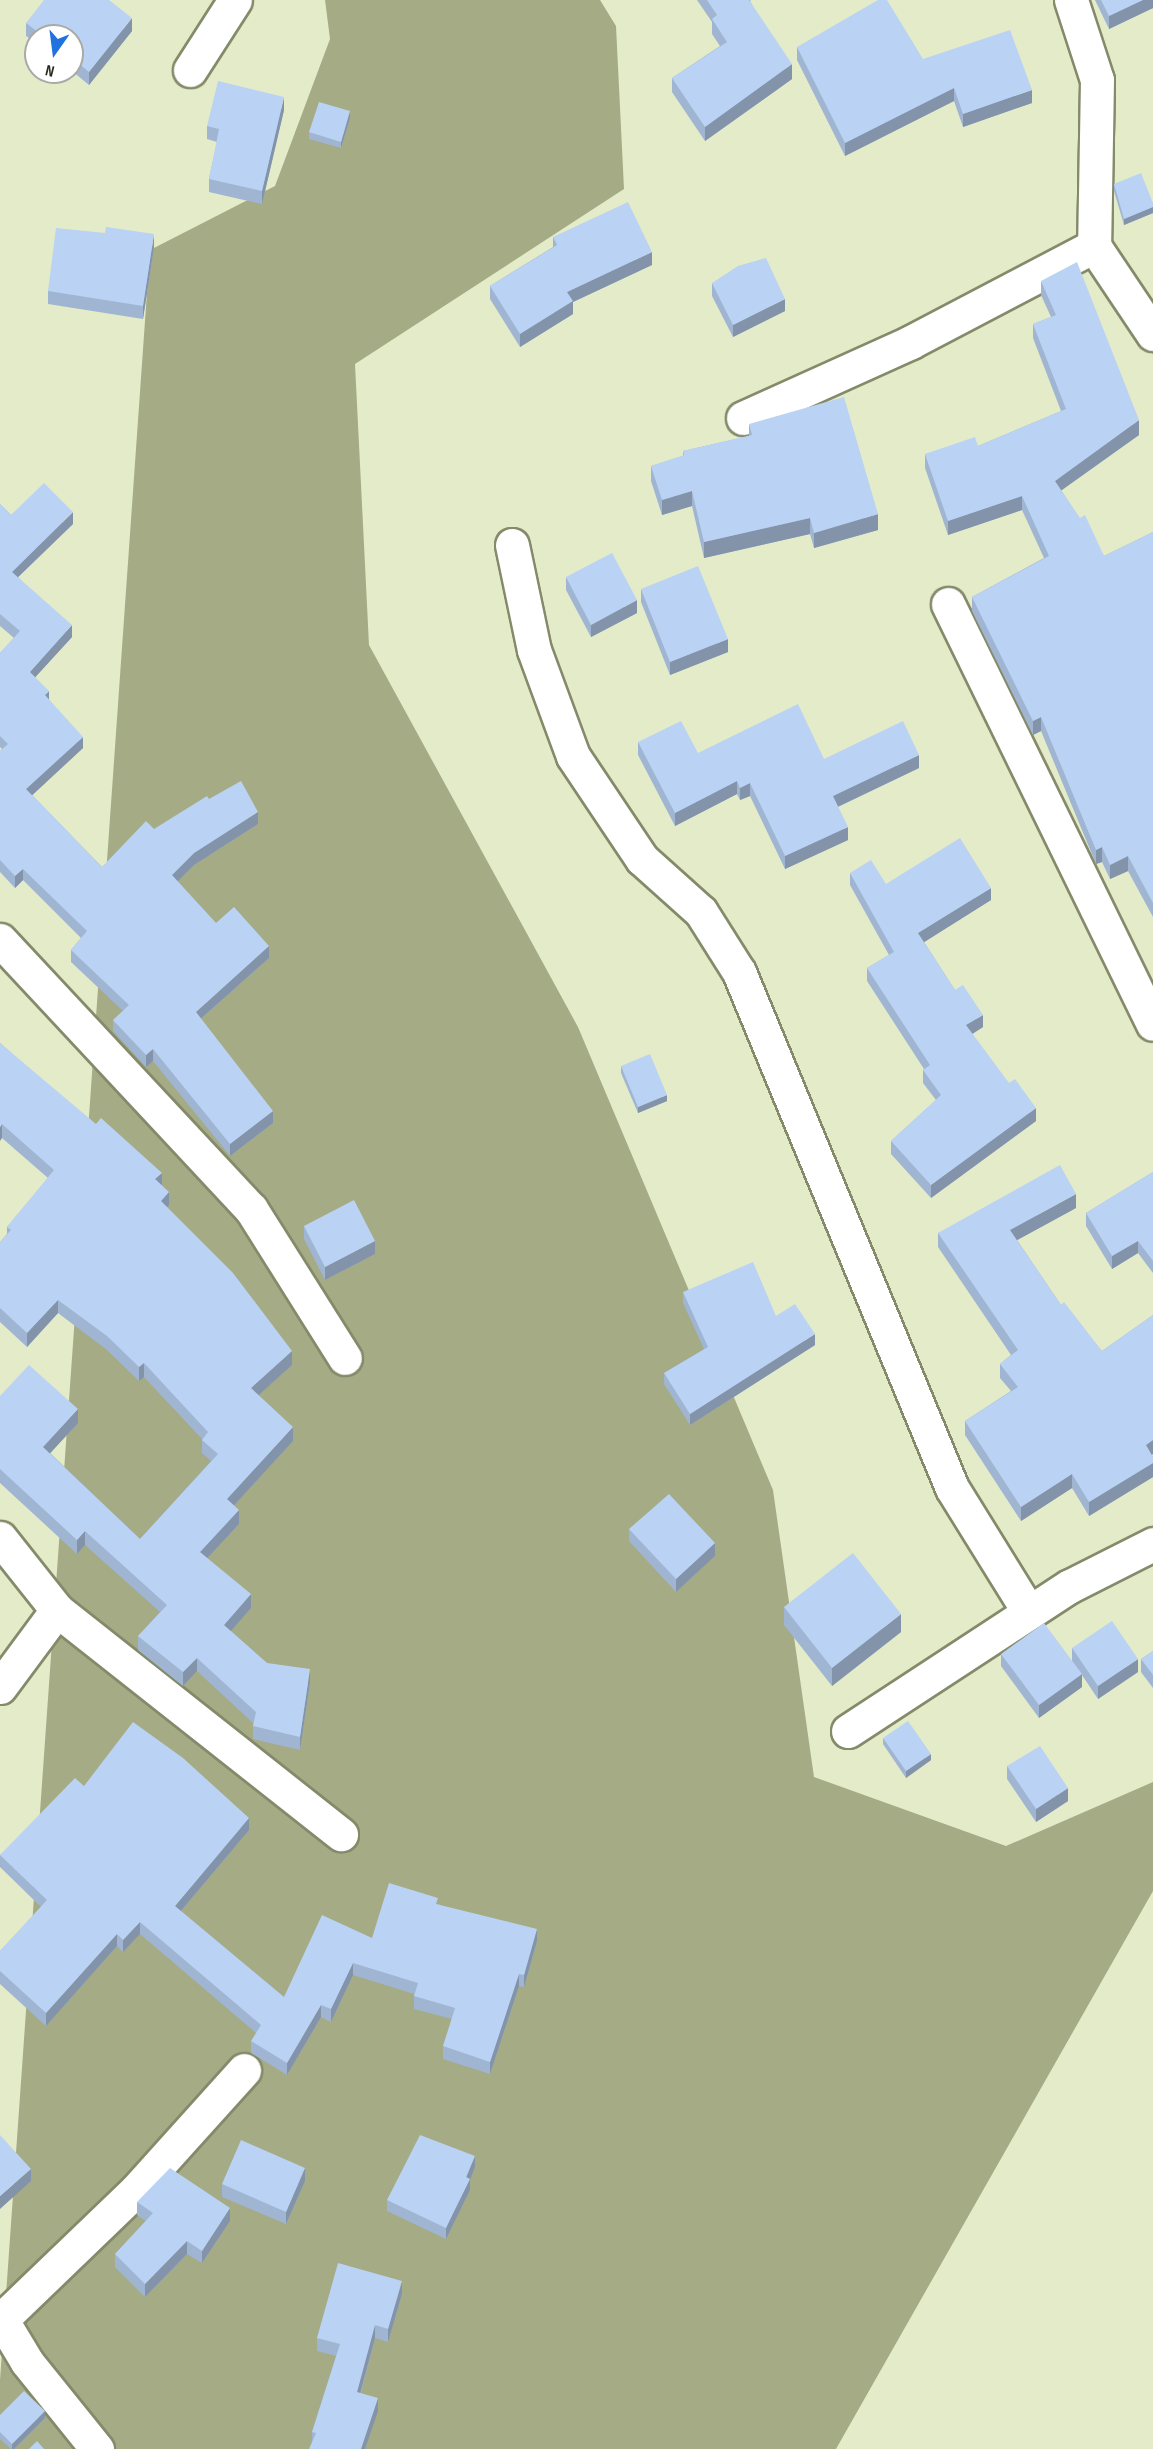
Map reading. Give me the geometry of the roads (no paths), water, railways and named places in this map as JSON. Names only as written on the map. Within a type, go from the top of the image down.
[{"type":"street","points":[[190,70],[235,0]]},
{"type":"street","points":[[1071,0],[1097,80],[1094,246],[1153,334]]},
{"type":"street","points":[[743,418],[911,342],[1094,246]]},
{"type":"street","points":[[512,545],[534,650],[573,756],[642,859],[701,912],[739,972],[952,1488],[1029,1612]]},
{"type":"street","points":[[948,604],[1153,1024]]},
{"type":"street","points":[[0,940],[252,1209],[345,1358]]},
{"type":"street","points":[[0,1538],[57,1610],[341,1834]]},
{"type":"street","points":[[848,1731],[1070,1586],[1153,1544]]},
{"type":"street","points":[[0,1687],[57,1610]]},
{"type":"street","points":[[97,2449],[27,2362],[1,2318],[137,2189],[244,2070]]}]
